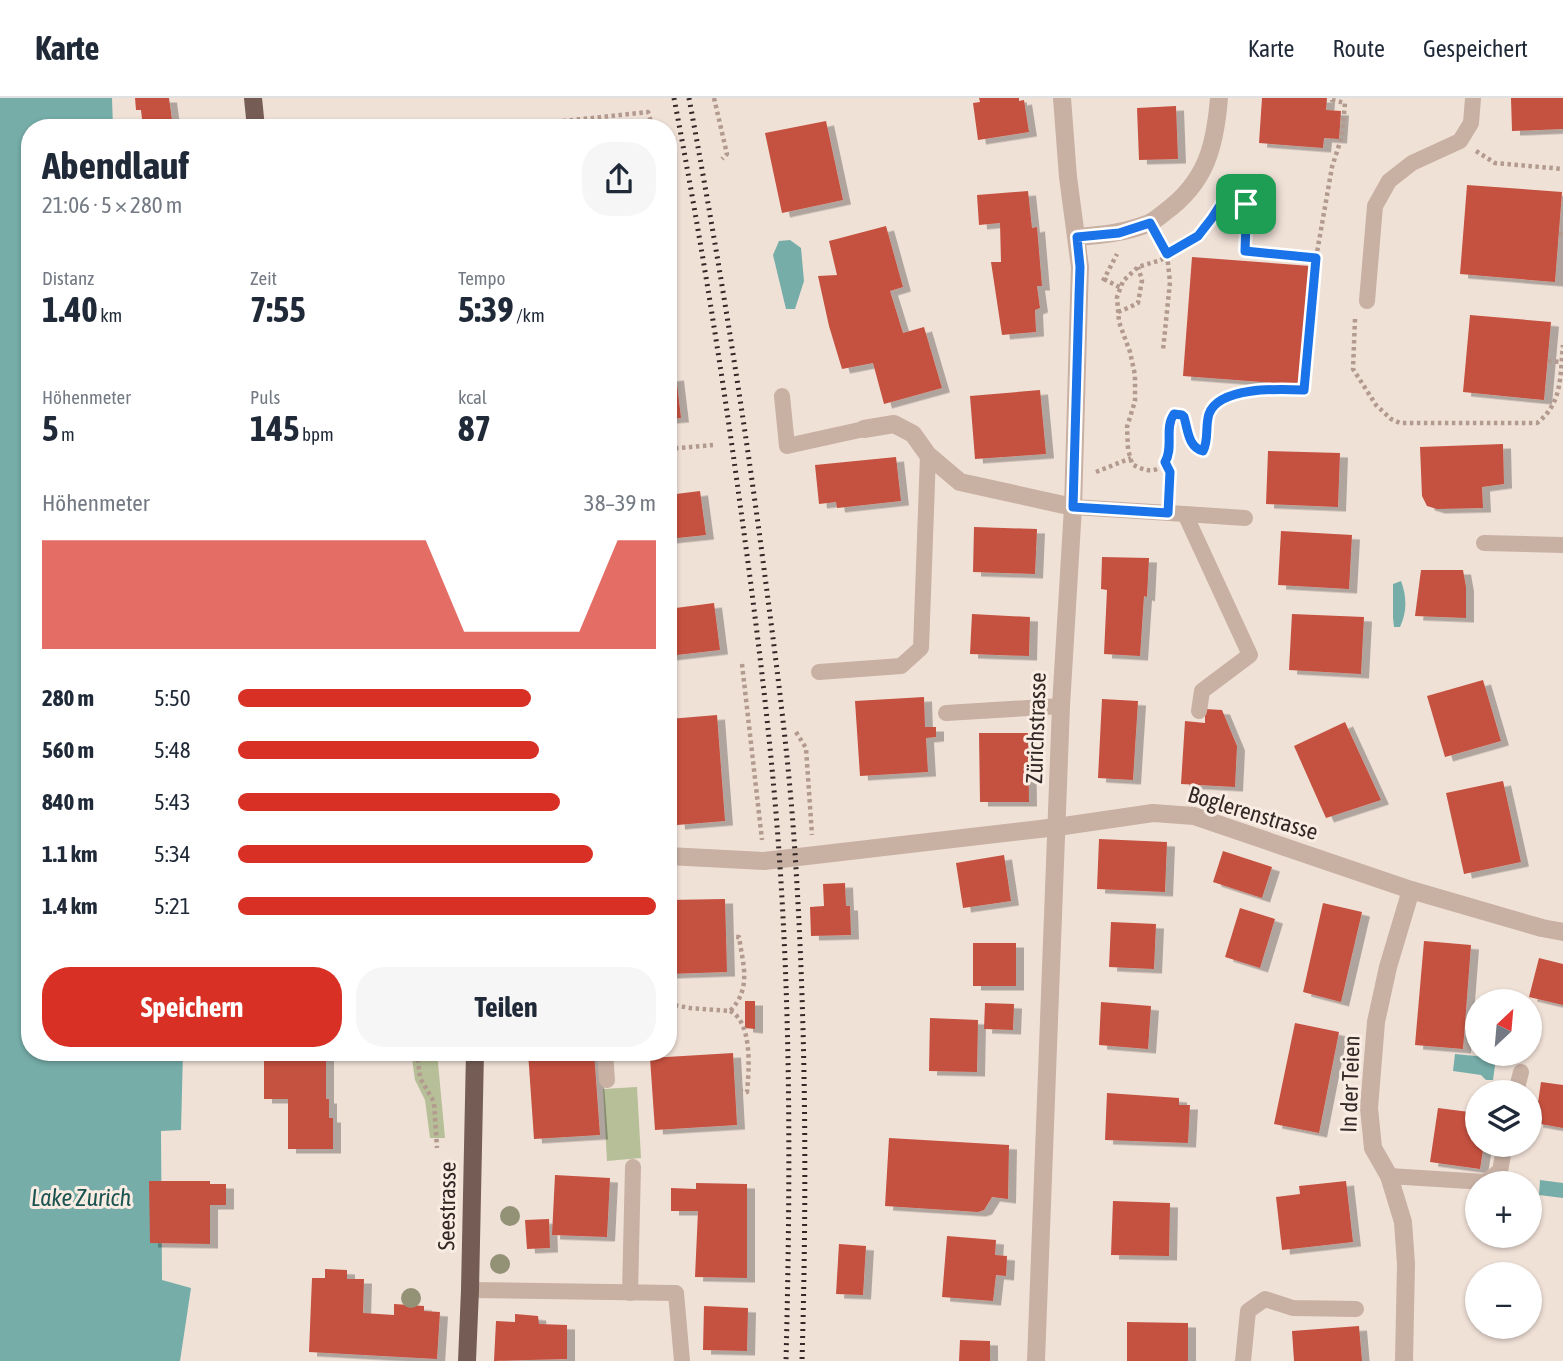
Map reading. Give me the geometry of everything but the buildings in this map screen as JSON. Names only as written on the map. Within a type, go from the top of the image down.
[{"type":"main road","points":[[253,98],[255,119]]},
{"type":"main road","name":"Seestrasse","points":[[467,1361],[475,1061]]},
{"type":"street","name":"Zürichstrasse","points":[[1036,1361],[1060,706],[1073,507],[1079,320],[1080,267],[1068,177],[1062,98]]},
{"type":"street","points":[[1077,237],[1119,233],[1150,223],[1181,200],[1202,172],[1213,143],[1219,98]]},
{"type":"street","points":[[864,429],[894,424],[913,433],[928,455],[960,482],[1073,507]]},
{"type":"street","name":"Boglerenstrasse","points":[[677,856],[764,861],[1057,827],[1153,813],[1194,816],[1411,890],[1563,932]]},
{"type":"street","name":"In der Teien","points":[[1404,1361],[1404,1222],[1389,1176],[1373,1148],[1369,1108],[1376,1022],[1388,967],[1411,890]]},
{"type":"lane","points":[[1367,301],[1375,206],[1389,181],[1412,163],[1460,141],[1471,124],[1473,98]]},
{"type":"lane","points":[[782,396],[787,446],[864,429]]},
{"type":"lane","points":[[819,672],[901,666],[921,648],[928,455]]},
{"type":"lane","points":[[1073,507],[1245,518]]},
{"type":"lane","points":[[1185,514],[1250,655],[1202,691],[1199,711]]},
{"type":"lane","points":[[1484,543],[1563,545]]},
{"type":"lane","points":[[946,713],[1060,706]]},
{"type":"lane","points":[[606,1061],[607,1080]]},
{"type":"lane","points":[[1519,1080],[1521,1072]]},
{"type":"lane","points":[[1389,1176],[1485,1182],[1500,1171],[1503,1157]]},
{"type":"lane","points":[[630,1293],[633,1167]]},
{"type":"lane","points":[[470,1290],[676,1293],[682,1361]]},
{"type":"lane","points":[[1243,1361],[1248,1311],[1265,1299],[1293,1308],[1356,1309]]},
{"type":"path","points":[[714,98],[727,153],[722,159]]},
{"type":"path","points":[[1232,187],[1198,236],[1161,260],[1138,267],[1123,281],[1117,297],[1119,323],[1135,375],[1135,401],[1127,427],[1128,449],[1132,464],[1142,469],[1155,470],[1168,457],[1170,419],[1174,414],[1184,417],[1190,440],[1198,450],[1203,451],[1210,413],[1213,405],[1222,398],[1270,389],[1304,390],[1316,258],[1332,167],[1342,136],[1345,103],[1332,98]]},
{"type":"path","points":[[582,119],[648,112],[650,119]]},
{"type":"path","points":[[1460,141],[1495,163],[1563,169]]},
{"type":"path","points":[[1202,172],[1247,195],[1245,251],[1316,258]]},
{"type":"path","points":[[1150,223],[1167,254],[1170,282],[1163,350]]},
{"type":"path","points":[[1079,320],[1131,229]]},
{"type":"path","points":[[1118,312],[1138,303],[1142,280],[1138,267]]},
{"type":"path","points":[[1104,279],[1121,288]]},
{"type":"path","points":[[1367,301],[1356,306],[1353,369],[1376,405],[1391,419],[1400,423],[1537,423],[1548,415],[1555,404],[1563,345]]},
{"type":"path","points":[[1548,361],[1562,362]]},
{"type":"path","points":[[677,448],[713,445]]},
{"type":"path","points":[[1074,477],[1091,474],[1131,458]]},
{"type":"path","points":[[1165,462],[1170,472],[1168,513]]},
{"type":"path","points":[[742,664],[764,861]]},
{"type":"path","points":[[796,732],[806,748],[813,857]]},
{"type":"path","points":[[730,1011],[739,1002],[744,989],[739,937],[734,937]]},
{"type":"path","points":[[677,1006],[730,1011],[736,1014],[748,1043],[747,1092],[742,1091]]},
{"type":"path","points":[[418,1061],[420,1078],[434,1102],[437,1148]]},
{"type":"green space","points":[[412,1061],[438,1061],[445,1138],[430,1138],[425,1100],[415,1080]]},
{"type":"green space","points":[[637,1087],[641,1158],[607,1161],[603,1089]]},
{"type":"water","name":"Lake Zurich","points":[[0,98],[112,98],[113,119],[21,119],[21,1061],[183,1061],[181,1130],[161,1131],[162,1280],[191,1288],[180,1361],[0,1361]]},
{"type":"water","points":[[790,240],[801,248],[804,281],[795,309],[786,309],[773,255],[779,241]]},
{"type":"water","points":[[1401,581],[1405,610],[1400,627],[1394,627],[1393,584]]},
{"type":"water","points":[[1455,1054],[1465,1055],[1465,1066],[1495,1066],[1493,1080],[1486,1080],[1481,1075],[1453,1071]]},
{"type":"water","points":[[1542,1180],[1563,1183],[1563,1198],[1542,1195]]},
{"type":"railway","points":[[674,98],[731,440],[769,734],[781,882],[788,1062],[786,1361]]},
{"type":"railway","points":[[689,98],[749,462],[792,806],[801,969],[804,1099],[802,1361]]},
{"type":"route","points":[[1232,187],[1247,195],[1246,204],[1245,251],[1316,258],[1304,390],[1270,389],[1222,398],[1213,405],[1210,413],[1203,451],[1198,450],[1190,440],[1184,417],[1174,414],[1170,419],[1168,457],[1165,462],[1170,472],[1168,513],[1073,507],[1080,267],[1077,237],[1119,233],[1150,223],[1167,254],[1198,236],[1232,187]]}]
